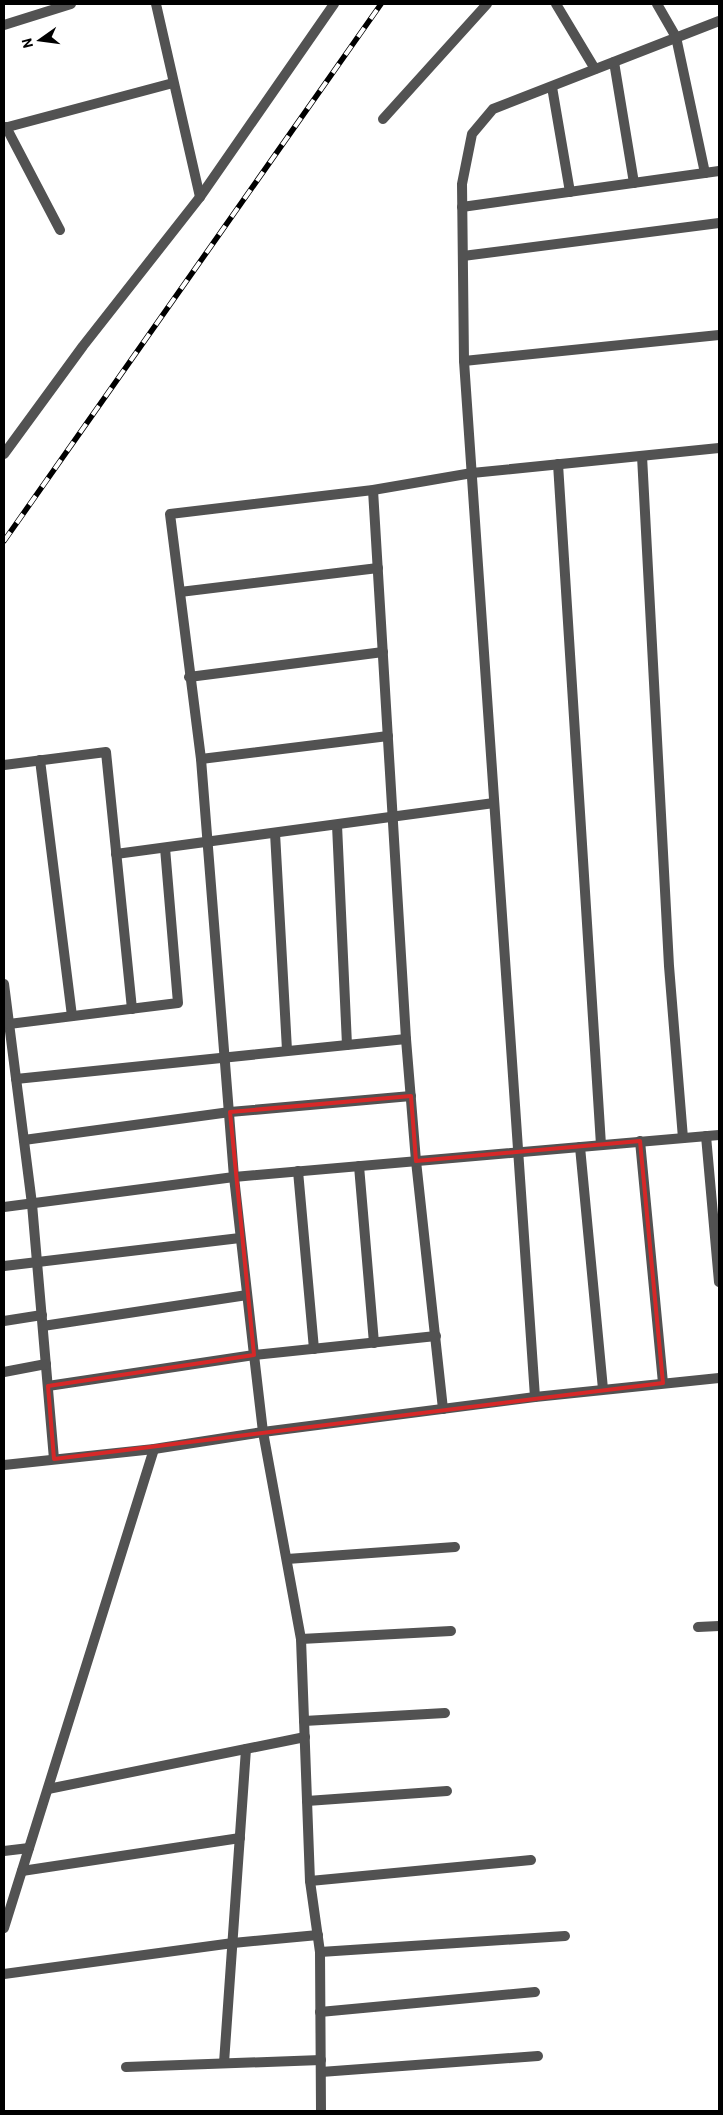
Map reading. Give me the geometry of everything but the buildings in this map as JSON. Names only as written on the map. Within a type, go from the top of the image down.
[{"type":"street","points":[[4,25],[71,4]]},
{"type":"street","points":[[156,4],[200,197]]},
{"type":"street","points":[[4,454],[83,346],[200,197],[334,4]]},
{"type":"street","points":[[383,119],[487,4]]},
{"type":"street","points":[[556,4],[595,70]]},
{"type":"street","points":[[657,4],[676,37],[705,173]]},
{"type":"street","points":[[535,1397],[464,360],[462,184],[472,134],[493,109],[719,21]]},
{"type":"street","points":[[614,62],[634,183]]},
{"type":"street","points":[[60,230],[5,128],[173,83]]},
{"type":"street","points":[[552,86],[570,192]]},
{"type":"street","points":[[462,207],[719,171]]},
{"type":"street","points":[[463,256],[719,223]]},
{"type":"street","points":[[464,360],[719,335]]},
{"type":"street","points":[[321,2111],[320,1952],[310,1881],[301,1639],[263,1432],[240,1238],[201,759],[189,677],[170,514],[373,490],[472,473],[719,448]]},
{"type":"street","points":[[642,456],[669,966],[683,1138]]},
{"type":"street","points":[[558,464],[601,1145]]},
{"type":"street","points":[[373,490],[406,1039],[416,1161],[443,1408]]},
{"type":"street","points":[[180,592],[378,568]]},
{"type":"street","points":[[189,677],[383,652]]},
{"type":"street","points":[[201,759],[388,736]]},
{"type":"street","points":[[4,765],[106,752],[132,1009]]},
{"type":"street","points":[[40,760],[72,1016]]},
{"type":"street","points":[[116,854],[494,803]]},
{"type":"street","points":[[337,825],[347,1045]]},
{"type":"street","points":[[275,833],[287,1050]]},
{"type":"street","points":[[9,1024],[178,1003],[165,848]]},
{"type":"street","points":[[4,984],[32,1204],[54,1458]]},
{"type":"street","points":[[16,1079],[406,1039]]},
{"type":"street","points":[[24,1140],[230,1112],[411,1096]]},
{"type":"street","points":[[4,1207],[234,1177],[719,1135]]},
{"type":"street","points":[[706,1136],[719,1282]]},
{"type":"street","points":[[640,1141],[663,1383]]},
{"type":"street","points":[[580,1147],[603,1389]]},
{"type":"street","points":[[359,1166],[374,1343]]},
{"type":"street","points":[[298,1171],[314,1349]]},
{"type":"street","points":[[4,1266],[240,1238]]},
{"type":"street","points":[[4,1321],[42,1321],[247,1295]]},
{"type":"street","points":[[48,1386],[254,1355],[436,1336]]},
{"type":"street","points":[[4,1372],[46,1364]]},
{"type":"street","points":[[4,1465],[154,1448],[443,1408],[603,1389],[719,1378]]},
{"type":"street","points":[[4,1928],[154,1448]]},
{"type":"street","points":[[287,1559],[455,1547]]},
{"type":"street","points":[[698,1627],[719,1626]]},
{"type":"street","points":[[301,1639],[451,1631]]},
{"type":"street","points":[[304,1721],[445,1713]]},
{"type":"street","points":[[48,1789],[305,1737]]},
{"type":"street","points":[[224,2063],[246,1749]]},
{"type":"street","points":[[307,1801],[447,1791]]},
{"type":"street","points":[[22,1871],[240,1838]]},
{"type":"street","points":[[4,1851],[29,1848]]},
{"type":"street","points":[[310,1881],[531,1860]]},
{"type":"street","points":[[4,1974],[233,1944],[318,1935]]},
{"type":"street","points":[[320,1952],[565,1936]]},
{"type":"street","points":[[320,2012],[535,1992]]},
{"type":"street","points":[[321,2072],[538,2056]]},
{"type":"street","points":[[126,2067],[321,2060]]},
{"type":"highlighted area","points":[[411,1096],[416,1161],[640,1141],[663,1383],[54,1459],[48,1386],[254,1355],[230,1112]]},
{"type":"railway","points":[[4,541],[381,4]]}]
